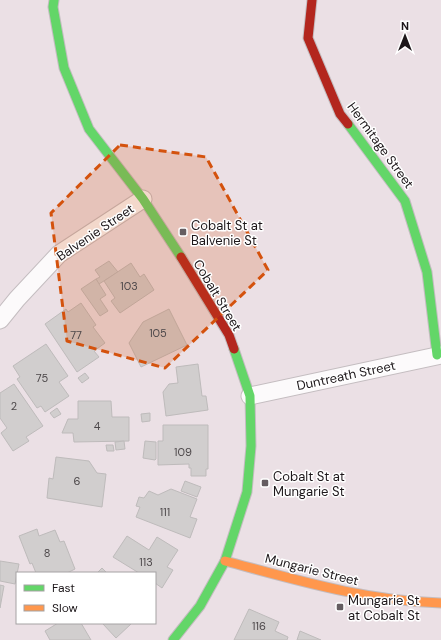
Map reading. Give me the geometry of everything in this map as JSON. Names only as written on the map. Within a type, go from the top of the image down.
[{"type":"street","name":"Cobalt Street","points":[[54,0],[53,7],[64,68],[90,129],[142,199],[207,297],[228,335],[250,396],[251,446],[247,492],[225,561],[200,606],[173,640]]},
{"type":"street","name":"Hermitage Street","points":[[312,0],[308,38],[340,114],[405,201],[427,272],[439,355]]},
{"type":"street","name":"Balvenie Street","points":[[0,320],[16,299],[59,254],[142,199]]},
{"type":"street","name":"Duntreath Street","points":[[250,396],[439,355]]},
{"type":"street","name":"Mungarie Street","points":[[225,561],[303,581],[389,600],[441,603]]},
{"type":"highlighted area","points":[[120,145],[206,157],[268,270],[165,368],[67,341],[51,213]]},
{"type":"building","points":[[109,261],[118,272],[99,284],[96,279],[100,277],[95,270]]},
{"type":"building","points":[[131,263],[140,277],[144,274],[154,290],[120,313],[111,301],[115,298],[104,281]]},
{"type":"building","points":[[96,279],[106,295],[100,299],[108,311],[100,316],[81,289]]},
{"type":"building","points":[[81,303],[96,325],[93,327],[105,343],[94,351],[99,357],[77,372],[45,324],[66,309],[68,312]]},
{"type":"building","points":[[169,309],[187,345],[141,367],[129,343],[143,322]]},
{"type":"building","points":[[46,344],[68,376],[59,382],[69,396],[45,412],[41,406],[37,408],[17,379],[20,377],[13,366]]},
{"type":"building","points":[[198,364],[202,396],[206,396],[208,410],[166,416],[163,392],[169,384],[178,383],[176,367]]},
{"type":"building","points":[[85,373],[89,378],[82,383],[78,378]]},
{"type":"building","points":[[14,384],[43,426],[26,437],[29,441],[13,451],[1,433],[7,428],[0,418],[0,393]]},
{"type":"building","points":[[78,401],[111,401],[112,417],[129,417],[129,441],[74,442],[73,433],[62,433],[68,419],[78,419]]},
{"type":"building","points":[[57,408],[61,414],[54,418],[50,413]]},
{"type":"building","points":[[150,413],[150,421],[142,422],[141,414]]},
{"type":"building","points":[[163,425],[208,425],[208,469],[206,469],[206,476],[191,476],[191,468],[189,468],[189,464],[158,465],[158,441],[163,441]]},
{"type":"building","points":[[124,441],[125,449],[116,450],[115,442]]},
{"type":"building","points":[[145,441],[156,442],[155,460],[143,458]]},
{"type":"building","points":[[106,445],[113,445],[114,451],[107,451]]},
{"type":"building","points":[[56,457],[89,461],[97,473],[106,474],[102,507],[47,498],[49,478],[53,479]]},
{"type":"building","points":[[185,481],[201,487],[197,497],[181,491]]},
{"type":"building","points":[[171,489],[197,499],[190,517],[197,519],[190,538],[136,517],[140,507],[136,506],[139,497],[144,498],[149,491],[158,495]]},
{"type":"building","points":[[37,529],[39,536],[55,530],[60,542],[64,541],[75,569],[69,572],[36,572],[32,563],[30,564],[19,536]]},
{"type":"building","points":[[127,536],[149,550],[157,537],[178,550],[167,567],[173,570],[162,588],[156,584],[156,572],[137,572],[113,557]]},
{"type":"building","points":[[0,561],[19,564],[17,572],[16,572],[15,584],[0,581]]},
{"type":"building","points":[[102,568],[106,572],[98,572]]},
{"type":"building","points":[[0,585],[4,586],[0,608]]},
{"type":"building","points":[[249,609],[279,622],[275,631],[288,637],[287,640],[234,640]]},
{"type":"building","points":[[56,624],[82,624],[91,640],[50,640],[45,631]]},
{"type":"building","points":[[103,624],[131,624],[116,638]]},
{"type":"building","points":[[300,631],[321,640],[297,640]]},
{"type":"traffic: fast","points":[[54,0],[53,7],[64,68],[89,129],[143,199],[181,257]]},
{"type":"traffic: fast","points":[[348,124],[405,201],[427,272],[437,355]]},
{"type":"traffic: fast","points":[[173,640],[200,606],[225,561],[247,492],[251,446],[250,396],[234,349]]},
{"type":"traffic: slow","points":[[225,561],[305,582],[359,594],[441,603]]},
{"type":"traffic: jam","points":[[312,0],[308,38],[340,114],[348,124]]},
{"type":"traffic: jam","points":[[181,257],[229,335],[234,349]]},
{"type":"place","name":"Cobalt St at Balvenie St","points":[[183,232]]},
{"type":"place","name":"Cobalt St at Mungarie St","points":[[265,483]]},
{"type":"place","name":"Mungarie St at Cobalt St","points":[[340,607]]}]
